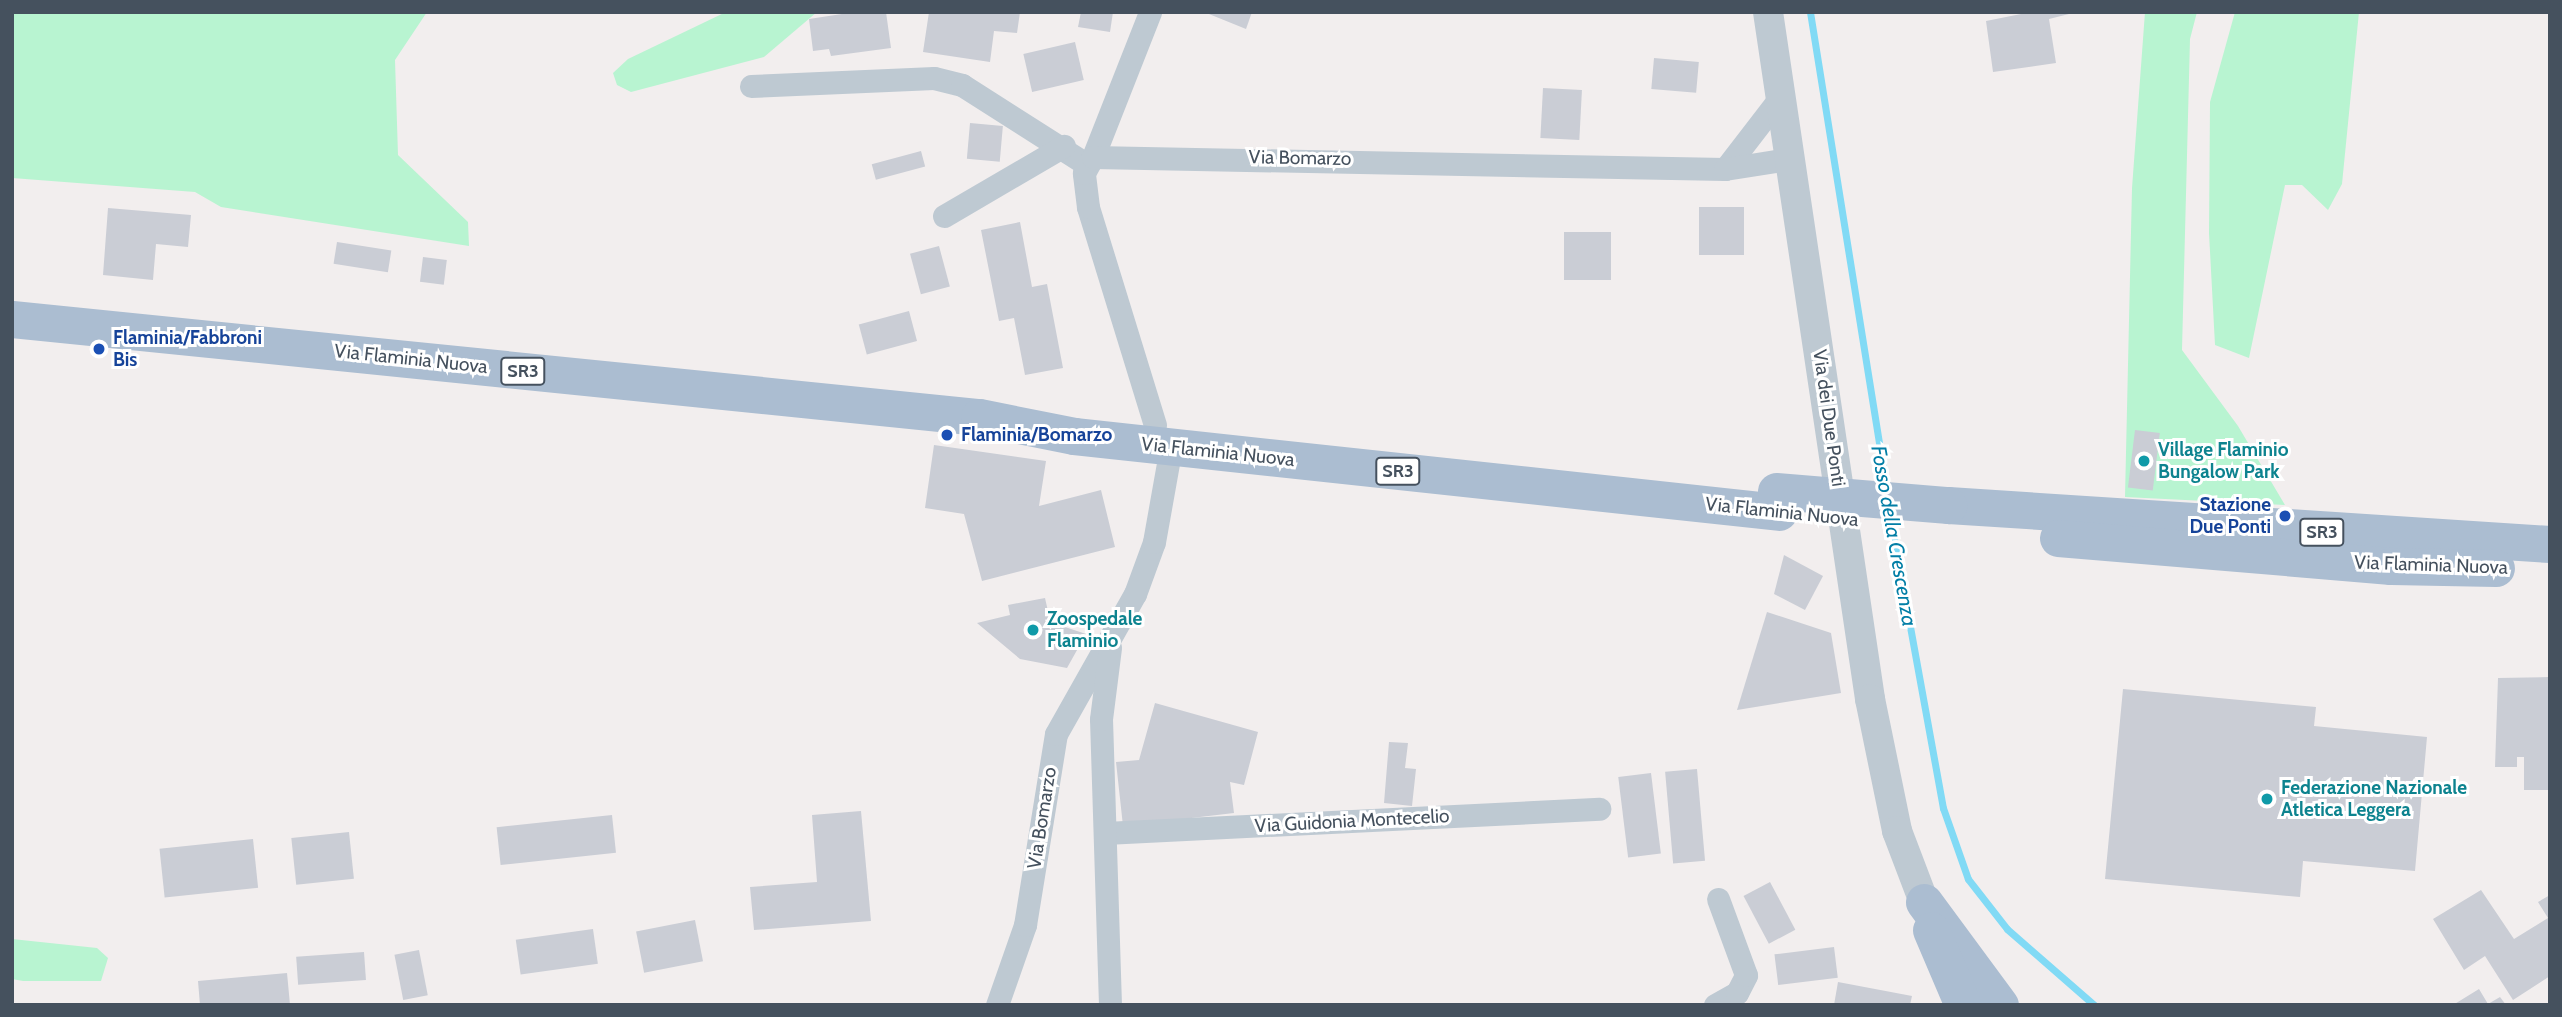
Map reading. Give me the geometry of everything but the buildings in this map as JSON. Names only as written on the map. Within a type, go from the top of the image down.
[{"type":"main road","name":"Via Flaminia Nuova","points":[[12,319],[1018,422],[1055,418],[1163,436],[1778,502],[1949,517],[2391,566],[2550,569]]},
{"type":"main road","name":"Via Flaminia Nuova","points":[[1949,517],[2550,544]]},
{"type":"main road","points":[[1924,902],[1989,999]]},
{"type":"street","points":[[751,86],[934,78],[962,85],[1089,161],[1150,12]]},
{"type":"street","name":"Via dei Due Ponti","points":[[1768,12],[1880,760],[1924,902]]},
{"type":"street","points":[[1725,169],[1779,99]]},
{"type":"street","points":[[944,216],[1064,146]]},
{"type":"street","name":"Via Bomarzo","points":[[997,1005],[1025,925],[1060,720],[1111,642],[1154,542],[1163,436],[1088,208],[1089,161],[1725,169],[1789,159]]},
{"type":"street","name":"Via Bomarzo","points":[[1110,1005],[1101,719],[1111,642]]},
{"type":"street","name":"Via Guidonia Montecelio","points":[[1105,833],[1599,809]]},
{"type":"street","points":[[1715,1005],[1737,993],[1746,975],[1718,899]]},
{"type":"green space","points":[[12,12],[427,12],[395,60],[398,155],[468,222],[469,246],[221,207],[195,192],[12,178]]},
{"type":"green space","points":[[726,12],[817,12],[764,57],[631,92],[617,85],[613,73],[628,59]]},
{"type":"green space","points":[[2145,12],[2197,12],[2190,39],[2182,350],[2238,426],[2285,505],[2125,497],[2132,188]]},
{"type":"green space","points":[[2235,12],[2359,12],[2342,184],[2328,210],[2302,185],[2285,185],[2249,358],[2215,345],[2209,233],[2210,102]]},
{"type":"green space","points":[[12,939],[97,948],[108,958],[101,981],[12,979]]},
{"type":"waterway","name":"Fosso della Crescenza","points":[[1810,12],[1886,489]]},
{"type":"waterway","name":"Fosso della Crescenza","points":[[1889,511],[1943,808],[1968,879],[2007,929],[2094,1005]]},
{"type":"place","name":"Flaminia/Fabbroni Bis","points":[[99,349]]},
{"type":"place","name":"Flaminia/Bomarzo","points":[[947,435]]},
{"type":"place","name":"Village Flaminio Bungalow Park","points":[[2144,461]]},
{"type":"place","name":"Stazione Due Ponti","points":[[2285,516]]},
{"type":"place","name":"Zoospedale Flaminio","points":[[1033,630]]},
{"type":"place","name":"Federazione Nazionale Atletica Leggera","points":[[2267,799]]}]
